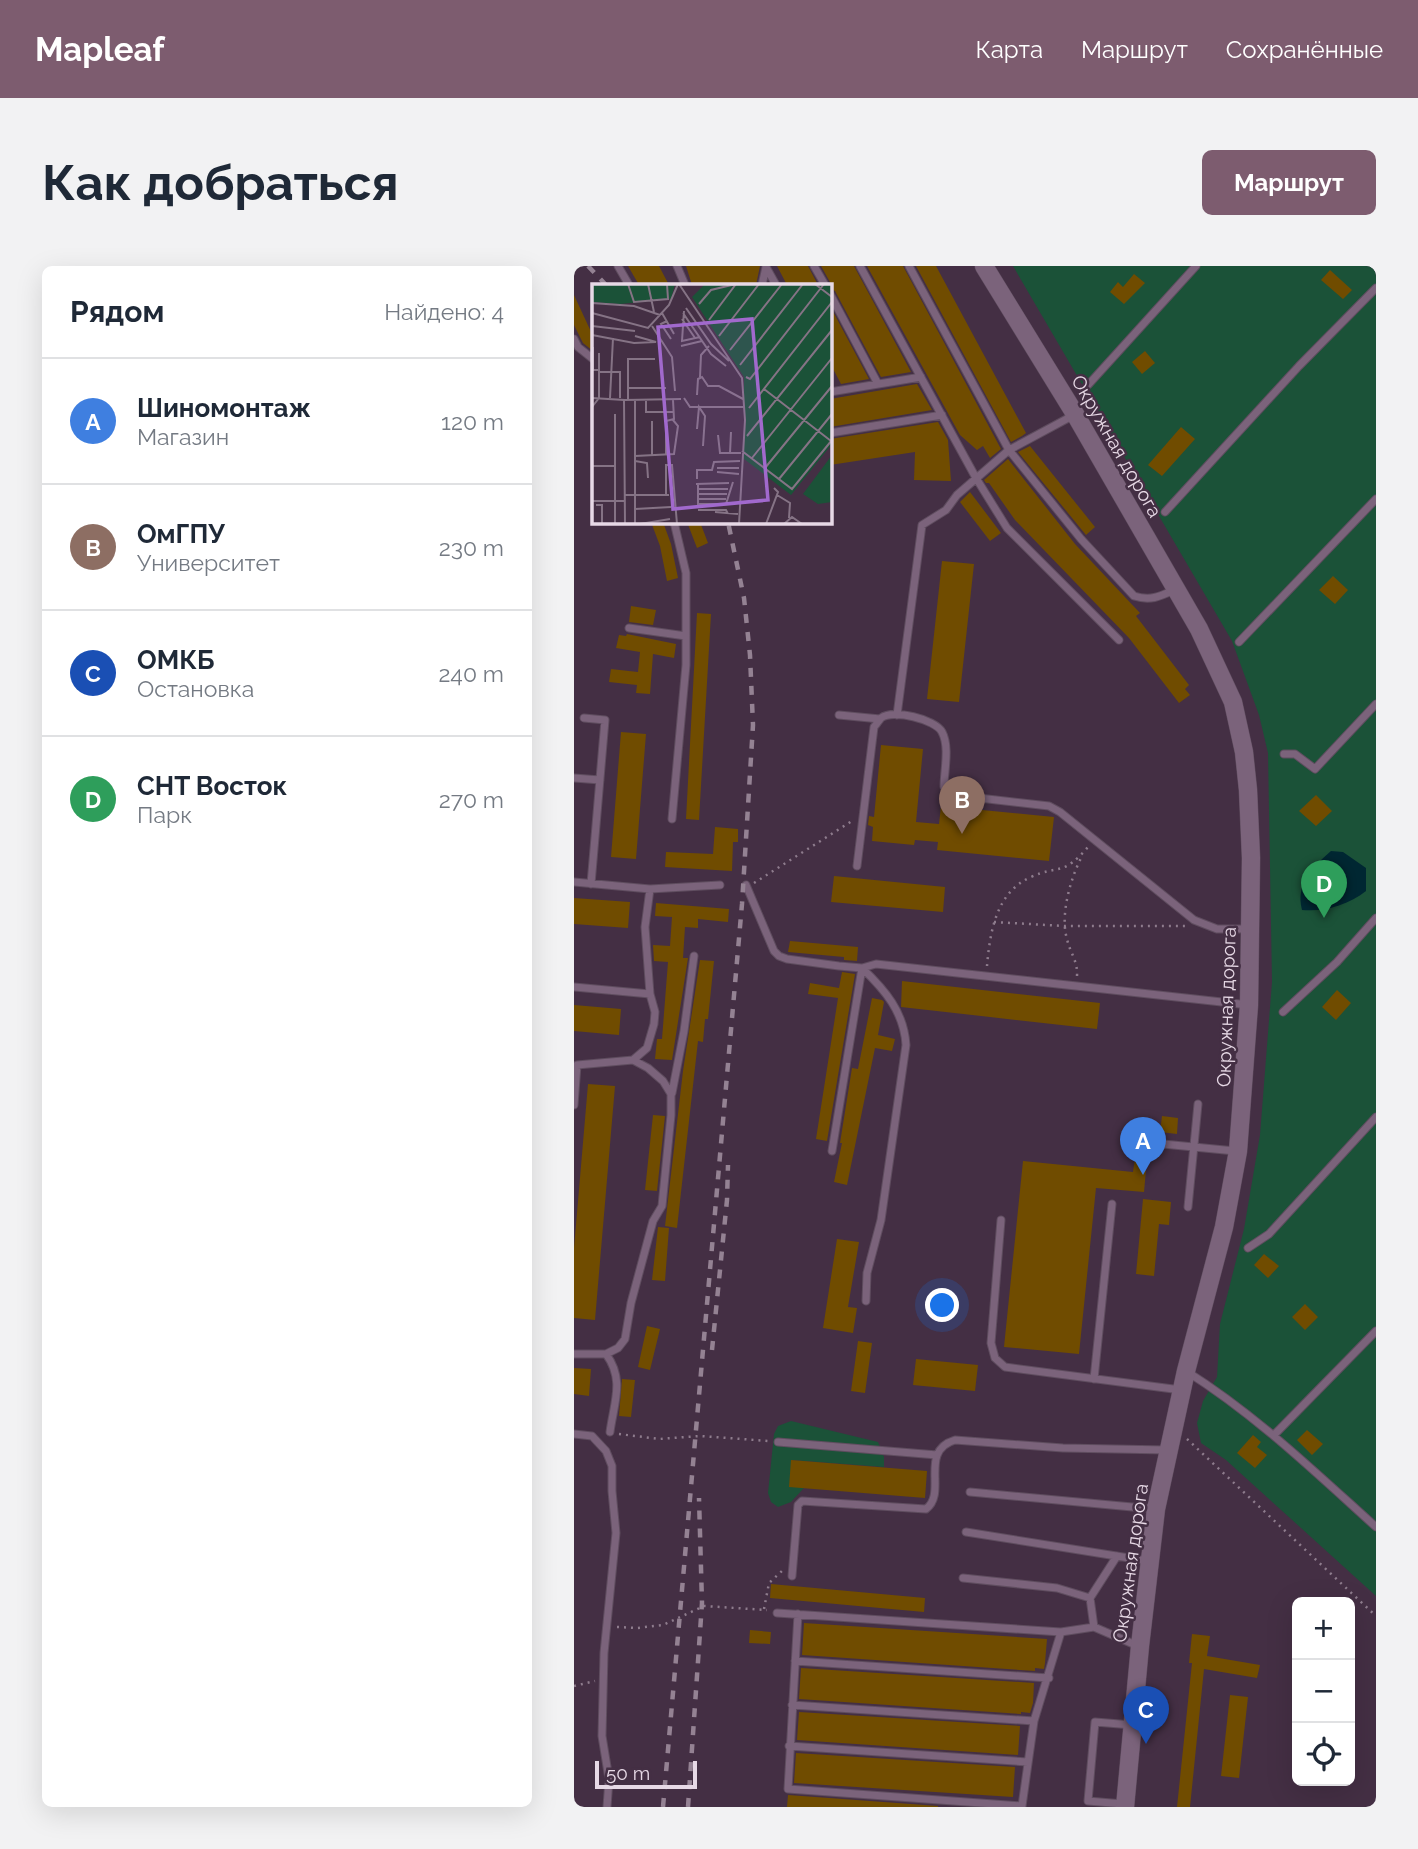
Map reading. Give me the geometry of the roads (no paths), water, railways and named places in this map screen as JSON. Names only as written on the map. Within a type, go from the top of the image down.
[{"type":"main road","name":"Окружная дорога","points":[[985,266],[1199,629],[1225,681],[1238,721],[1248,790],[1251,929],[1249,1005],[1238,1152],[1224,1227],[1181,1390],[1156,1509],[1125,1806]]},
{"type":"lane","points":[[618,266],[628,284]]},
{"type":"lane","points":[[677,266],[685,284]]},
{"type":"lane","points":[[814,266],[824,284]]},
{"type":"lane","points":[[860,266],[976,478],[1007,528],[1119,640]]},
{"type":"lane","points":[[909,266],[1009,450],[1080,539],[1134,596],[1156,598],[1176,589]]},
{"type":"lane","points":[[1088,386],[1196,266]]},
{"type":"lane","points":[[766,267],[775,284]]},
{"type":"lane","points":[[1165,512],[1299,366],[1376,288]]},
{"type":"lane","points":[[831,296],[878,384]]},
{"type":"lane","points":[[574,339],[592,358]]},
{"type":"lane","points":[[831,389],[921,377]]},
{"type":"lane","points":[[897,715],[922,524],[946,510],[957,495],[1009,450],[1074,414]]},
{"type":"lane","points":[[831,433],[942,415]]},
{"type":"lane","points":[[1239,642],[1376,499]]},
{"type":"lane","points":[[672,818],[686,665],[686,573],[674,523]]},
{"type":"lane","points":[[629,628],[686,636]]},
{"type":"lane","points":[[1284,754],[1296,754],[1315,769],[1376,704]]},
{"type":"lane","points":[[839,715],[880,719],[897,715],[933,723],[941,730],[946,742],[944,787],[953,794],[1049,806],[1194,920],[1217,929],[1251,929]]},
{"type":"lane","points":[[584,718],[605,720],[591,884]]},
{"type":"lane","points":[[857,866],[874,727],[880,719]]},
{"type":"lane","points":[[574,778],[600,780]]},
{"type":"lane","points":[[574,882],[650,889],[720,885]]},
{"type":"lane","points":[[746,885],[774,951],[787,959],[862,968],[876,964],[1249,1005]]},
{"type":"lane","points":[[648,1068],[647,1048],[655,1012],[650,994],[645,927],[650,889]]},
{"type":"lane","points":[[1283,1012],[1337,961],[1376,918]]},
{"type":"lane","points":[[574,1354],[606,1354],[618,1348],[625,1339],[631,1303],[653,1221],[662,1206],[671,1094],[684,1031],[694,956]]},
{"type":"lane","points":[[832,1151],[862,968]]},
{"type":"lane","points":[[862,968],[889,996],[899,1014],[906,1045],[881,1220],[867,1273],[866,1301]]},
{"type":"lane","points":[[574,987],[650,994]]},
{"type":"lane","points":[[633,1060],[647,1048]]},
{"type":"lane","points":[[574,1105],[577,1065],[633,1060],[663,1081],[671,1094]]},
{"type":"lane","points":[[1188,1206],[1198,1104]]},
{"type":"lane","points":[[1248,1248],[1269,1234],[1376,1117]]},
{"type":"lane","points":[[1163,1144],[1238,1152]]},
{"type":"lane","points":[[1094,1379],[1112,1204]]},
{"type":"lane","points":[[1001,1220],[991,1343],[995,1358],[1005,1367],[1181,1390]]},
{"type":"lane","points":[[1273,1435],[1376,1331]]},
{"type":"lane","points":[[606,1354],[618,1377],[610,1432]]},
{"type":"lane","points":[[1186,1371],[1219,1392],[1273,1435],[1376,1527]]},
{"type":"lane","points":[[574,1434],[592,1436],[606,1451],[612,1466],[616,1533],[607,1626],[602,1736],[609,1779],[607,1807]]},
{"type":"lane","points":[[792,1576],[798,1505],[802,1501],[926,1509],[932,1501],[937,1455],[947,1443],[956,1440],[1063,1448],[1168,1450]]},
{"type":"lane","points":[[778,1442],[937,1455]]},
{"type":"lane","points":[[970,1492],[1156,1509]]},
{"type":"lane","points":[[966,1532],[1149,1561]]},
{"type":"lane","points":[[1094,1627],[1090,1598],[1117,1556]]},
{"type":"lane","points":[[963,1578],[1057,1588],[1090,1598]]},
{"type":"lane","points":[[777,1613],[1061,1632],[1094,1627],[1140,1646]]},
{"type":"lane","points":[[798,1614],[788,1789],[832,1793],[1022,1806],[1034,1721],[1061,1632]]},
{"type":"lane","points":[[795,1661],[1049,1678]]},
{"type":"lane","points":[[792,1705],[1034,1721]]},
{"type":"lane","points":[[1125,1806],[1088,1801],[1095,1722],[1133,1725]]},
{"type":"lane","points":[[789,1746],[1028,1762]]},
{"type":"water","points":[[1331,851],[1343,852],[1366,868],[1366,891],[1336,906],[1302,910],[1300,900],[1303,884],[1312,870]]},
{"type":"railway","points":[[588,266],[605,284]]},
{"type":"railway","points":[[663,1807],[742,904],[753,725],[744,598],[728,523]]},
{"type":"railway","points":[[712,1350],[728,1165]]},
{"type":"railway","points":[[688,1807],[702,1603],[699,1498]]},
{"type":"place","name":"ОмГПУ","points":[[962,834]]},
{"type":"place","name":"СНТ Восток","points":[[1324,918]]},
{"type":"place","name":"Шиномонтаж","points":[[1143,1175]]},
{"type":"place","name":"ОМКБ","points":[[1146,1744]]}]
